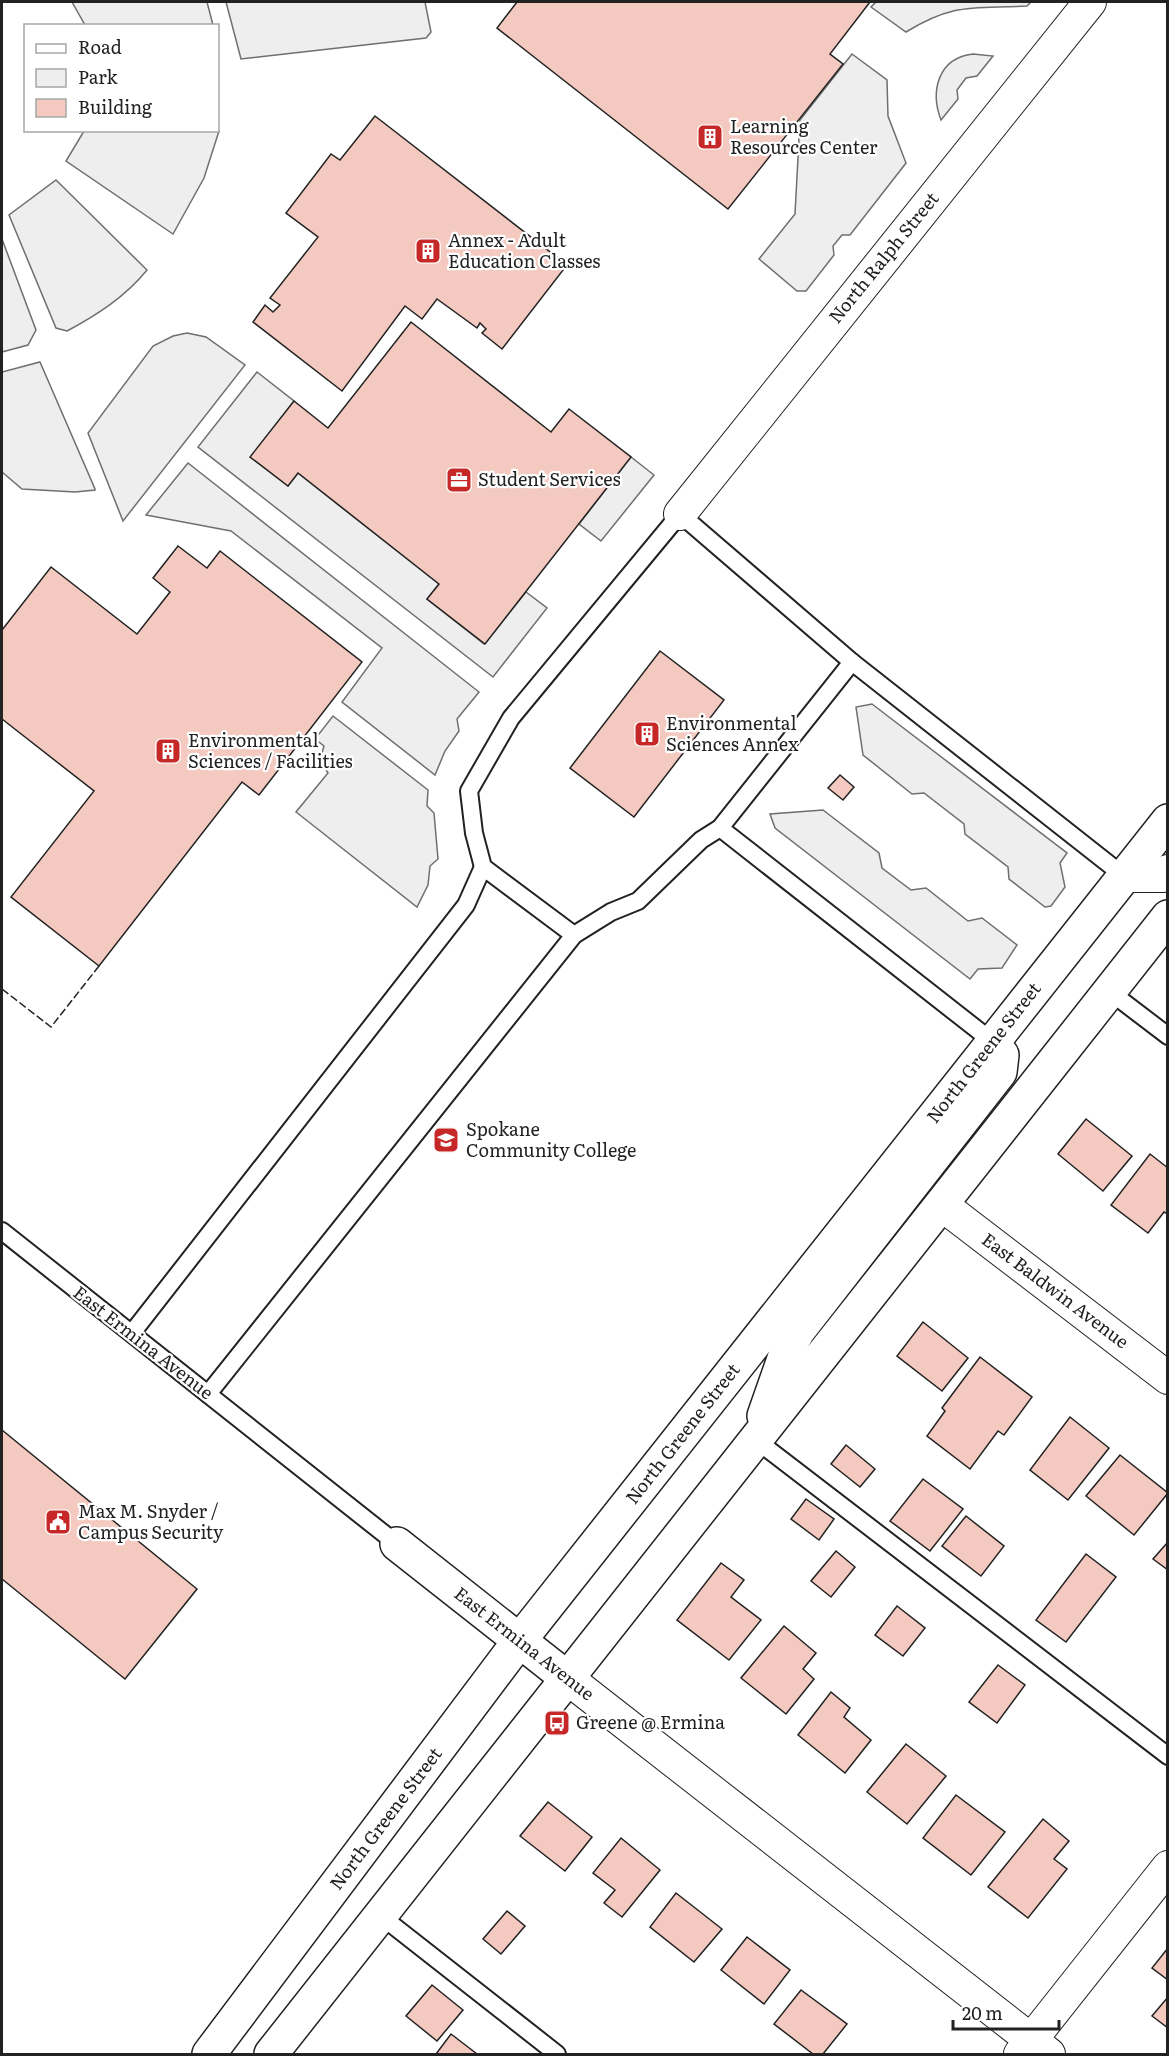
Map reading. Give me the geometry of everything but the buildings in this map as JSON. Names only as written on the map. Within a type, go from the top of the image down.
[{"type":"main road","name":"North Greene Street","points":[[209,2055],[520,1640],[1167,821]]},
{"type":"main road","points":[[271,2055],[1167,917]]},
{"type":"main road","points":[[756,1440],[786,1353],[798,1330],[1000,1072],[1002,1055],[993,1042]]},
{"type":"main road","name":"East Ermina Avenue","points":[[397,1544],[567,1678]]},
{"type":"street","name":"North Ralph Street","points":[[680,514],[1090,2]]},
{"type":"street","points":[[1124,876],[1164,876],[1167,871]]},
{"type":"street","name":"East Baldwin Avenue","points":[[942,1205],[1167,1377]]},
{"type":"street","name":"East Ermina Avenue","points":[[567,1678],[1033,2050]]},
{"type":"street","points":[[1033,2050],[1167,1867]]},
{"type":"lane","points":[[573,935],[483,867],[474,833],[469,791],[511,718],[680,514],[852,662],[1124,876]]},
{"type":"lane","points":[[208,1394],[573,935],[611,912],[638,900],[701,840],[720,828],[852,662]]},
{"type":"lane","points":[[720,828],[993,1042]]},
{"type":"lane","points":[[132,1333],[466,905],[483,867]]},
{"type":"lane","points":[[1109,991],[1167,1036]]},
{"type":"lane","name":"East Ermina Avenue","points":[[2,1231],[397,1544]]},
{"type":"lane","points":[[756,1440],[1167,1756]]},
{"type":"lane","points":[[381,1916],[557,2055]]},
{"type":"green space","points":[[72,2],[207,2],[213,24],[84,24]]},
{"type":"green space","points":[[226,2],[425,2],[431,32],[426,38],[241,59]]},
{"type":"green space","points":[[876,2],[1031,2],[1027,6],[952,11],[923,22],[906,32],[871,7]]},
{"type":"green space","points":[[852,54],[887,80],[888,116],[906,163],[850,235],[842,235],[833,246],[834,255],[806,291],[797,291],[759,259],[795,214],[800,120]]},
{"type":"green space","points":[[973,54],[993,56],[977,76],[966,78],[957,90],[958,99],[941,120],[936,98],[940,78],[952,62]]},
{"type":"green space","points":[[83,132],[219,132],[204,178],[173,234],[66,161]]},
{"type":"green space","points":[[56,180],[147,270],[110,305],[67,331],[56,328],[9,215]]},
{"type":"green space","points":[[2,239],[36,330],[28,345],[2,352]]},
{"type":"green space","points":[[187,333],[206,337],[245,365],[123,521],[88,433],[153,346],[173,336]]},
{"type":"green space","points":[[40,362],[95,490],[75,492],[22,489],[2,472],[2,372]]},
{"type":"green space","points":[[257,372],[294,401],[251,457],[288,486],[298,473],[439,584],[427,599],[484,644],[526,592],[547,608],[493,677],[198,447]]},
{"type":"green space","points":[[631,457],[654,475],[601,541],[579,524]]},
{"type":"green space","points":[[188,463],[479,692],[457,719],[459,731],[445,751],[435,775],[342,702],[382,648],[231,531],[146,515]]},
{"type":"green space","points":[[872,704],[1067,853],[1060,863],[1065,887],[1051,906],[1045,907],[1009,879],[1008,867],[965,834],[964,824],[924,793],[912,794],[863,755],[856,707]]},
{"type":"green space","points":[[333,716],[428,790],[427,806],[434,813],[438,859],[430,866],[428,885],[417,907],[296,812],[328,773],[320,760],[324,746],[315,739]]},
{"type":"green space","points":[[823,810],[879,853],[882,868],[911,890],[926,888],[968,921],[982,918],[1017,945],[1002,968],[978,969],[970,979],[775,828],[770,814]]},
{"type":"fence","points":[[2,989],[51,1027],[99,966]]},
{"type":"place","name":"Learning Resources Center","points":[[710,137]]},
{"type":"place","name":"Annex - Adult Education Classes","points":[[428,251]]},
{"type":"place","name":"Student Services","points":[[459,480]]},
{"type":"place","name":"Environmental Sciences Annex","points":[[647,734]]},
{"type":"place","name":"Environmental Sciences / Facilities","points":[[168,751]]},
{"type":"place","name":"Spokane Community College","points":[[446,1140]]},
{"type":"place","name":"Max M. Snyder / Campus Security","points":[[58,1522]]},
{"type":"place","name":"Greene @ Ermina","points":[[557,1723]]}]
